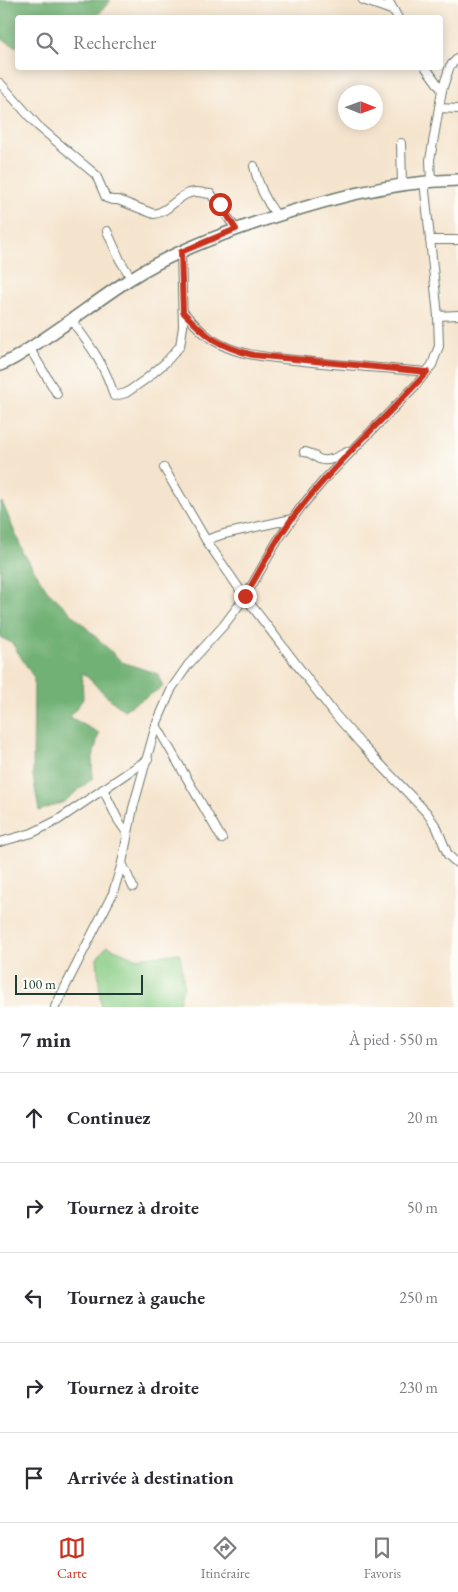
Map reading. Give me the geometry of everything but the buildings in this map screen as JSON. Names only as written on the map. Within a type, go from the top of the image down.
[{"type":"main road","points":[[0,365],[30,349],[131,278],[181,252],[236,229],[318,202],[364,191],[402,184],[458,180]]},
{"type":"street","points":[[363,0],[396,14]]},
{"type":"street","points":[[388,0],[396,14]]},
{"type":"street","points":[[55,1007],[107,906],[122,864],[127,833],[156,725],[172,688],[188,665],[224,625],[245,596],[292,519],[324,480],[427,372],[436,356],[439,346],[438,316],[430,240],[428,181],[442,90],[450,66],[458,58]]},
{"type":"street","points":[[427,70],[442,90]]},
{"type":"street","points":[[0,82],[38,126],[96,175],[106,198],[118,200],[154,214],[160,213],[186,194],[195,192],[211,194],[236,229]]},
{"type":"street","points":[[439,108],[458,109]]},
{"type":"street","points":[[401,143],[402,184]]},
{"type":"street","points":[[254,166],[262,194],[277,216]]},
{"type":"street","points":[[107,231],[120,260],[131,278]]},
{"type":"street","points":[[430,240],[458,240]]},
{"type":"street","points":[[72,321],[98,356],[114,396],[126,393],[153,373],[178,350],[183,336],[181,252]]},
{"type":"street","points":[[183,312],[200,330],[218,344],[253,355],[427,372]]},
{"type":"street","points":[[438,316],[458,315]]},
{"type":"street","points":[[30,349],[57,394]]},
{"type":"street","points":[[304,452],[325,461],[351,451]]},
{"type":"street","points":[[164,468],[206,540],[245,596],[333,712],[427,813],[437,828],[448,855],[458,864]]},
{"type":"street","points":[[206,540],[240,530],[292,519]]},
{"type":"street","points":[[156,725],[205,813],[222,839]]},
{"type":"street","points":[[0,842],[32,833],[58,820],[148,759]]},
{"type":"street","points":[[103,789],[118,820],[127,833]]},
{"type":"street","points":[[122,864],[133,887]]},
{"type":"green space","points":[[0,0],[111,0],[98,15],[15,15],[15,46],[0,38]]},
{"type":"green space","points":[[2,502],[24,554],[47,590],[122,662],[158,674],[163,687],[124,710],[82,672],[83,699],[70,717],[99,733],[92,761],[93,778],[64,802],[39,811],[33,776],[34,678],[12,643],[0,637],[0,503]]},
{"type":"green space","points":[[107,946],[136,958],[180,953],[184,984],[178,1007],[101,1007],[97,958]]},
{"type":"route","points":[[220,204],[236,229],[181,252],[183,312],[200,330],[218,344],[253,355],[427,372],[324,480],[301,507],[278,540],[245,596]]}]
